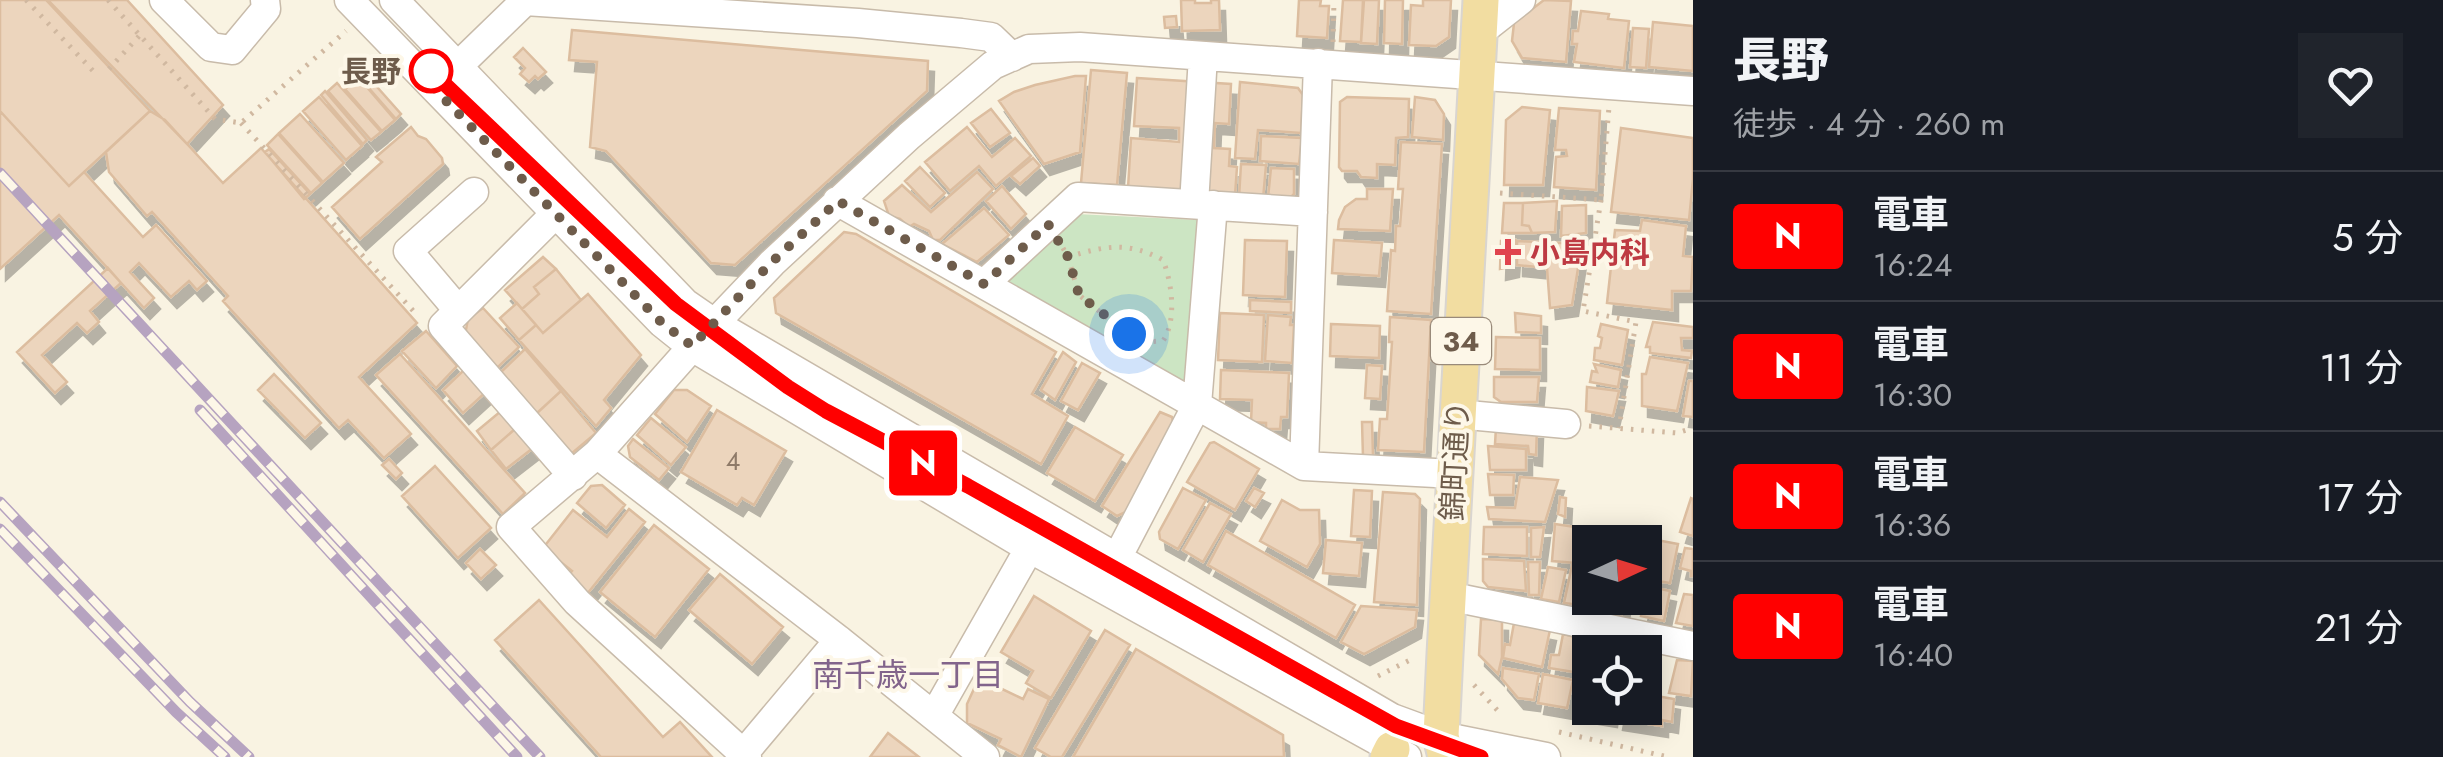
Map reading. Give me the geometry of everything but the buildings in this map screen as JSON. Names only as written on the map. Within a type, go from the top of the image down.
[{"type":"main road","name":"錦町通り","points":[[1457,682],[1448,596],[1480,17]]},
{"type":"main road","name":"34","points":[[1416,752],[1457,682]]},
{"type":"street","points":[[164,0],[211,47],[232,50],[266,9],[265,0]]},
{"type":"street","points":[[349,0],[662,323],[692,346],[1029,548],[1416,752],[1553,745]]},
{"type":"street","points":[[459,65],[525,0],[990,36],[1012,57]]},
{"type":"street","points":[[1480,17],[1521,0]]},
{"type":"street","points":[[399,2],[685,302],[714,323],[1392,718],[1416,752]]},
{"type":"street","points":[[839,640],[745,755],[577,602],[510,527],[598,454],[772,262],[909,136],[993,66],[1029,49],[1080,48],[1693,91]]},
{"type":"street","points":[[1118,558],[1198,406],[1204,205],[1202,56]]},
{"type":"street","points":[[1304,466],[1313,212],[1326,64]]},
{"type":"street","points":[[474,192],[408,251],[450,318],[573,476]]},
{"type":"street","points":[[984,284],[1078,197],[1313,212]]},
{"type":"street","points":[[838,201],[1304,466],[1454,474]]},
{"type":"street","points":[[450,318],[555,214]]},
{"type":"street","points":[[1458,414],[1566,424]]},
{"type":"street","points":[[598,454],[986,757]]},
{"type":"street","points":[[934,716],[1048,518]]},
{"type":"street","points":[[1448,596],[1693,646]]},
{"type":"path","points":[[26,0],[96,74]]},
{"type":"path","points":[[1326,64],[1334,0]]},
{"type":"path","points":[[109,69],[140,35]]},
{"type":"path","points":[[1611,84],[1600,200],[1583,311],[1636,322],[1619,428]]},
{"type":"path","points":[[241,123],[423,321],[450,318]]},
{"type":"path","points":[[1470,191],[1600,200]]},
{"type":"path","points":[[1048,224],[1068,257],[1079,295],[1129,334]]},
{"type":"path","points":[[1068,257],[1101,247],[1125,247],[1147,251],[1164,260],[1170,276],[1168,333],[1163,341],[1147,344],[1138,339]]},
{"type":"path","points":[[1566,424],[1677,433],[1693,428]]},
{"type":"path","points":[[1378,676],[1412,659]]},
{"type":"path","points":[[1457,682],[1499,712]]},
{"type":"path","points":[[1553,745],[1668,757]]},
{"type":"green space","points":[[1076,214],[1198,220],[1193,383],[1182,390],[1004,286],[1003,278]]},
{"type":"railway","points":[[0,173],[540,757]]},
{"type":"railway","points":[[200,410],[517,757]]},
{"type":"railway","points":[[0,502],[190,702],[249,757]]},
{"type":"railway","points":[[0,529],[176,712],[225,757]]},
{"type":"train","name":"N","points":[[431,71],[676,304],[788,387],[1396,726],[1481,757]]},
{"type":"place","name":"長野","points":[[431,71]]},
{"type":"place","name":"小島内科","points":[[1508,252]]},
{"type":"district","name":"南千歳一丁目","points":[[908,675]]},
{"type":"route","points":[[431,71],[418,72],[662,323],[692,346],[772,262],[838,201],[984,284],[1048,224],[1068,257],[1079,295],[1129,334]]}]
